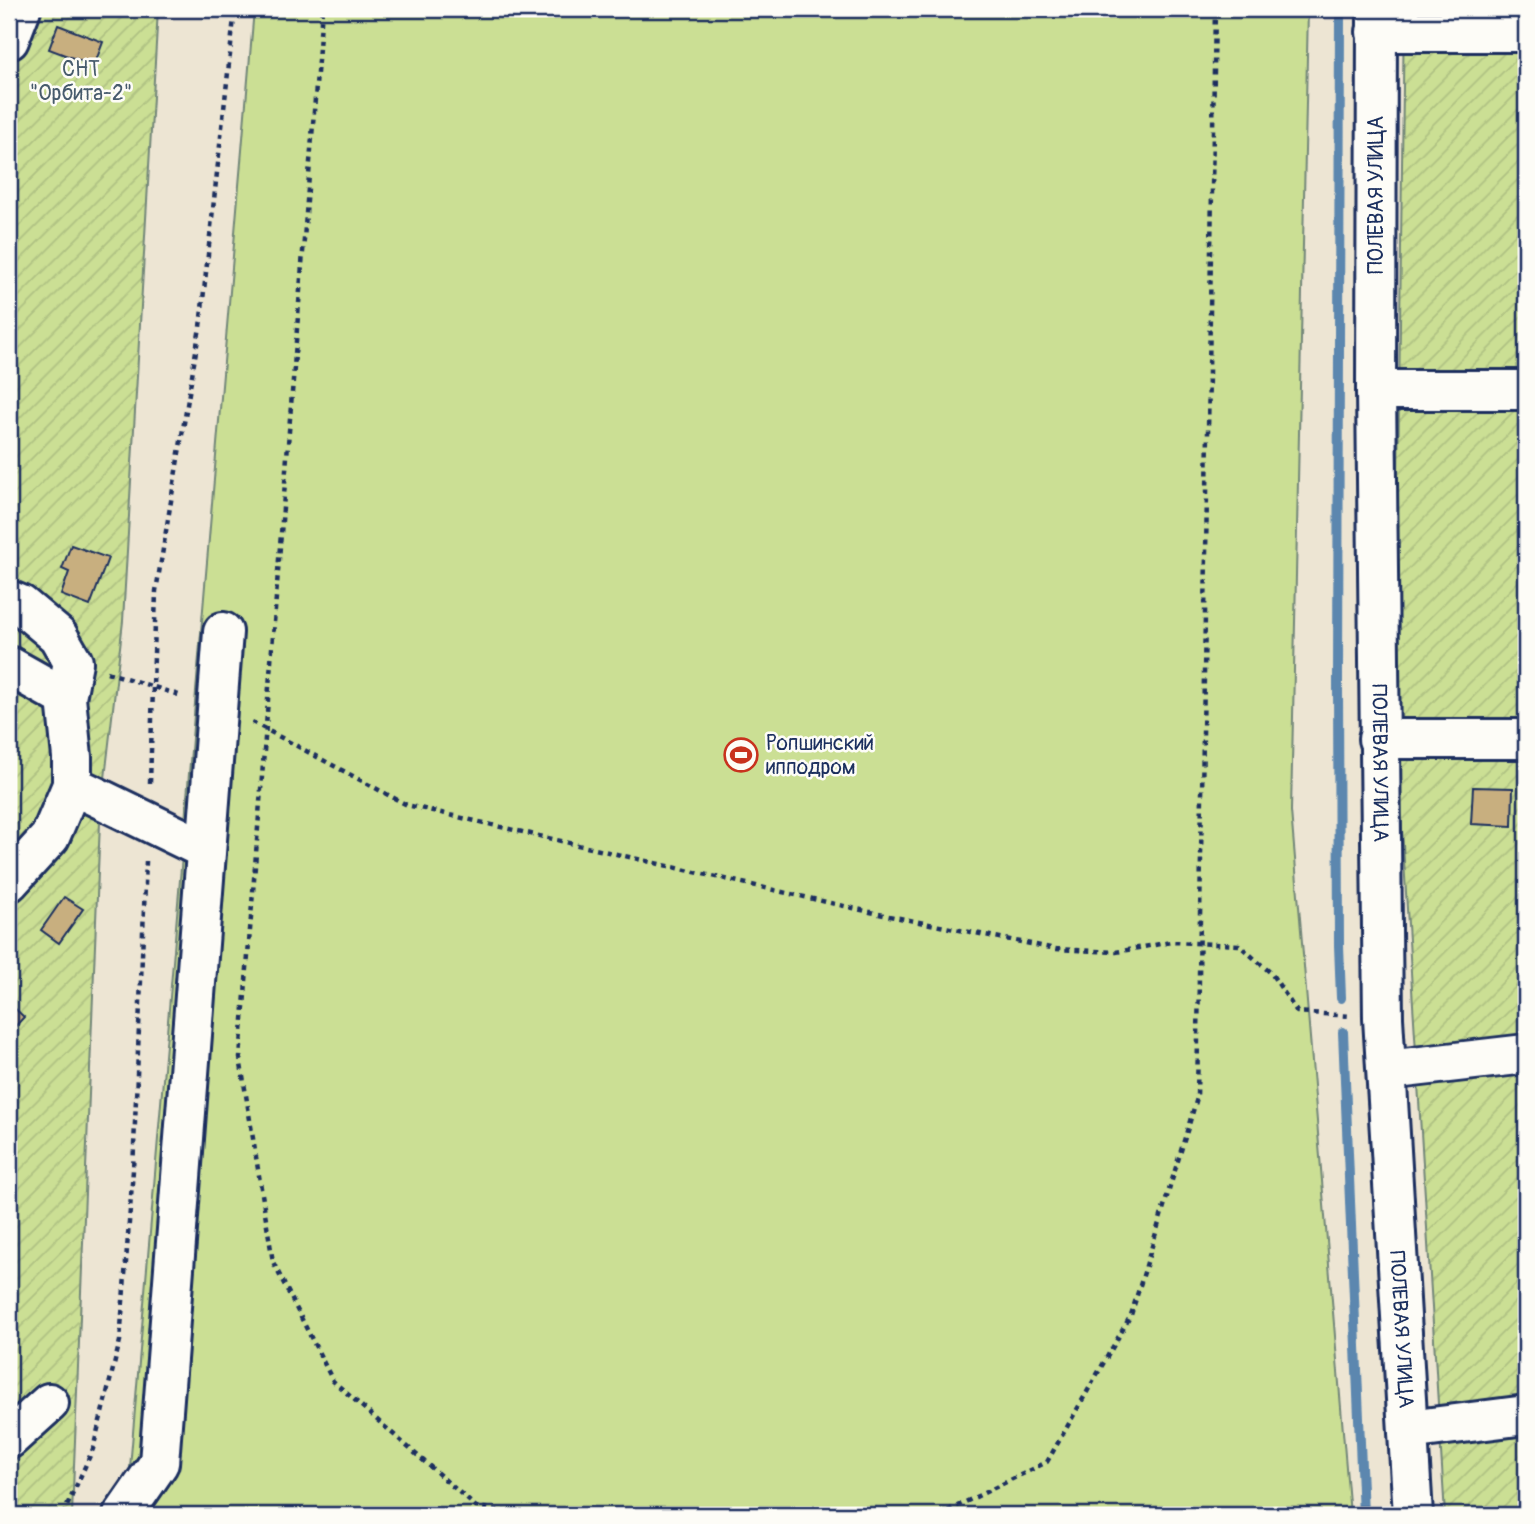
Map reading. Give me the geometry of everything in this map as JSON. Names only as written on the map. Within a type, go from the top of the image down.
[{"type":"street","points":[[9,40],[21,9]]},
{"type":"street","points":[[1377,20],[1526,32]]},
{"type":"street","name":"ПОЛЕВАЯ УЛИЦА","points":[[1377,20],[1378,739],[1383,1018],[1413,1515]]},
{"type":"street","points":[[1376,390],[1526,390]]},
{"type":"street","points":[[9,600],[21,605],[58,636],[69,680],[72,757],[72,785],[50,837],[9,882]]},
{"type":"street","points":[[123,1515],[159,1463],[223,632]]},
{"type":"street","points":[[9,666],[69,680]]},
{"type":"street","points":[[1378,739],[1526,738]]},
{"type":"street","points":[[72,785],[149,820],[206,850]]},
{"type":"street","points":[[1387,1070],[1526,1054]]},
{"type":"street","points":[[9,1438],[49,1403]]},
{"type":"street","points":[[1408,1430],[1526,1415]]},
{"type":"path","points":[[63,1515],[93,1449],[120,1341],[132,1171],[149,820],[156,591],[200,327],[235,9]]},
{"type":"path","points":[[323,9],[240,1058],[273,1262],[333,1381],[476,1507],[530,1515]]},
{"type":"path","points":[[939,1515],[1047,1462],[1131,1315],[1197,1098],[1215,9]]},
{"type":"path","points":[[69,680],[153,686],[243,717],[407,806],[879,914],[1056,948],[1116,951],[1171,942],[1239,945],[1271,973],[1297,1012],[1383,1018]]},
{"type":"green space","name":"СНТ \"Орбита-2\"","points":[[9,9],[158,9],[123,621],[100,822],[72,1515],[9,1515]]},
{"type":"green space","name":"Ропшинский ипподром","points":[[254,9],[1308,9],[1291,811],[1350,1515],[126,1515]]},
{"type":"green space","points":[[1404,9],[1526,9],[1526,1515],[1445,1515],[1395,717]]},
{"type":"building","points":[[58,25],[103,42],[94,66],[49,49]]},
{"type":"building","points":[[71,545],[108,558],[90,606],[61,595],[69,572],[62,569]]},
{"type":"building","points":[[1473,787],[1513,788],[1512,826],[1471,824]]},
{"type":"building","points":[[64,897],[83,909],[59,943],[41,930]]},
{"type":"building","points":[[9,1005],[24,1017],[9,1033]]},
{"type":"waterway","points":[[1340,9],[1338,682],[1341,998]]},
{"type":"waterway","points":[[1343,1032],[1363,1515]]},
{"type":"place","name":"Ропшинский ипподром","points":[[741,755]]}]
